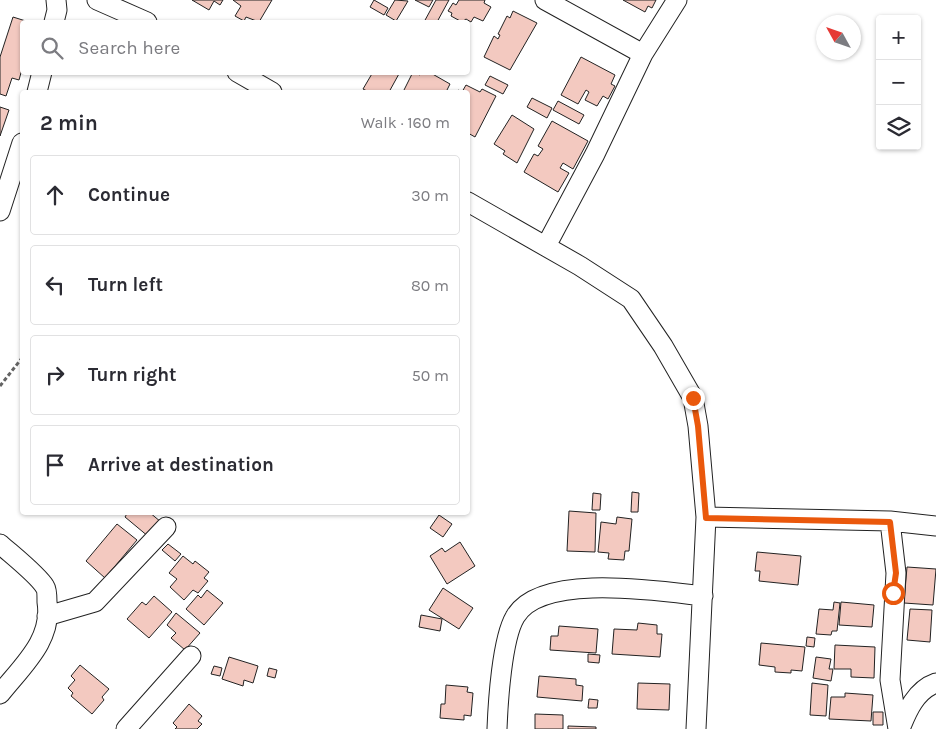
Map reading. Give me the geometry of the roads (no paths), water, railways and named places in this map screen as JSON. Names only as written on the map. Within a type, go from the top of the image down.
[{"type":"street","points":[[54,20],[57,10],[56,0]]},
{"type":"street","points":[[97,0],[142,20]]},
{"type":"street","points":[[545,0],[642,54]]},
{"type":"street","points":[[546,246],[595,154],[642,54],[677,0]]},
{"type":"street","points":[[38,90],[41,75]]},
{"type":"street","points":[[242,75],[268,90]]},
{"type":"street","points":[[0,211],[20,149]]},
{"type":"street","points":[[470,203],[546,246],[631,299],[663,346],[693,398],[698,426],[706,518],[696,729]]},
{"type":"street","points":[[706,518],[890,522],[936,526]]},
{"type":"street","points":[[890,522],[896,573],[890,680],[899,729]]},
{"type":"street","points":[[48,616],[94,602],[166,527]]},
{"type":"street","points":[[0,544],[45,587],[48,616],[47,628],[40,643],[28,661],[0,694]]},
{"type":"street","points":[[497,729],[508,635],[515,616],[527,603],[556,591],[616,587],[703,596]]},
{"type":"street","points":[[126,729],[192,656]]},
{"type":"street","points":[[899,729],[918,695],[936,683]]}]
